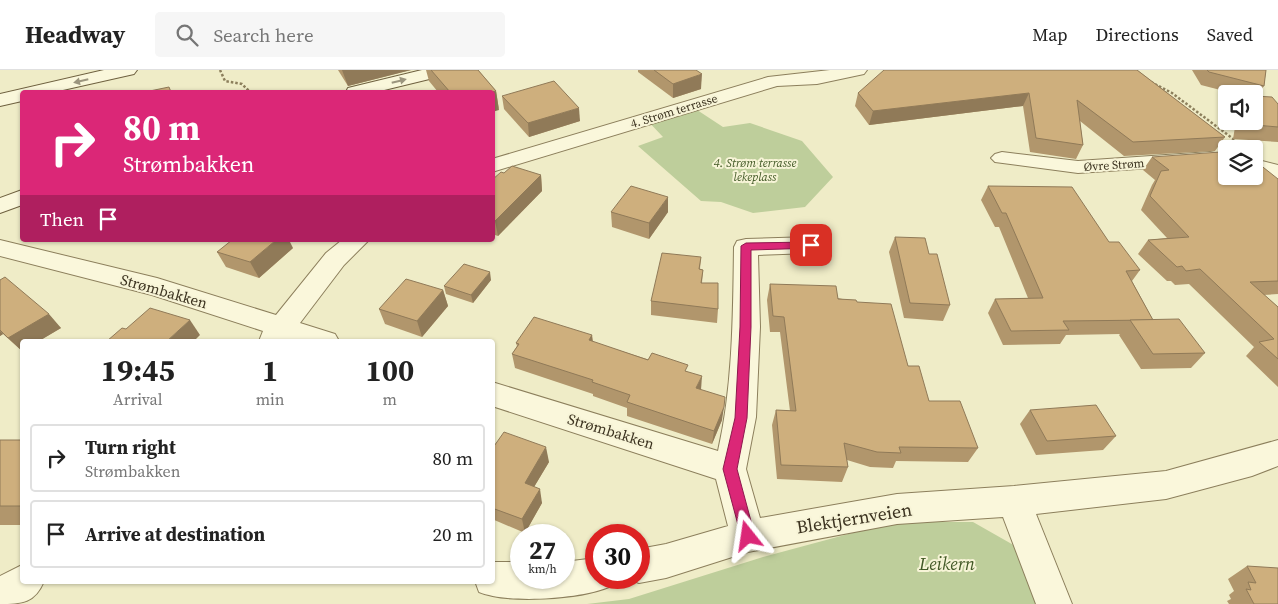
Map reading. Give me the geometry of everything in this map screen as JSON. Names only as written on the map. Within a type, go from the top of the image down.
[{"type":"street","points":[[41,90],[128,70]]},
{"type":"street","points":[[363,90],[444,70]]},
{"type":"street","name":"4. Strøm terrasse","points":[[495,165],[775,81],[817,78],[858,70]]},
{"type":"street","points":[[0,100],[20,95]]},
{"type":"street","name":"Øvre Strøm","points":[[1002,158],[1078,167],[1210,158],[1218,160]]},
{"type":"street","points":[[1263,168],[1278,172]]},
{"type":"street","points":[[0,206],[20,198]]},
{"type":"street","points":[[276,334],[335,259],[355,242]]},
{"type":"street","points":[[748,536],[730,469],[741,418],[746,327],[746,246],[811,245]]},
{"type":"street","name":"Strømbakken","points":[[0,248],[157,287],[276,334],[311,339]]},
{"type":"street","name":"Strømbakken","points":[[495,395],[730,469]]},
{"type":"street","name":"Blektjernveien","points":[[650,564],[666,561],[748,536],[896,509],[1014,501],[1166,485],[1252,462],[1278,453]]},
{"type":"street","points":[[1014,501],[1054,604]]},
{"type":"street","points":[[495,580],[571,580],[585,577]]},
{"type":"street","points":[[0,596],[21,584]]},
{"type":"path","points":[[220,70],[225,81],[242,84],[248,90]]},
{"type":"path","points":[[1148,80],[1172,93],[1234,140]]},
{"type":"green space","name":"4. Strøm terrasse lekeplass","points":[[691,106],[723,127],[750,123],[802,141],[833,177],[805,207],[753,213],[721,202],[701,201],[638,146],[663,137],[646,119]]},
{"type":"green space","name":"Leikern","points":[[893,522],[973,522],[1017,547],[1040,604],[587,604],[629,599],[763,557]]},
{"type":"building","points":[[431,70],[478,70],[496,91],[495,90],[448,90]]},
{"type":"building","points":[[654,70],[696,70],[702,74],[673,84]]},
{"type":"building","points":[[884,70],[1137,70],[1225,137],[1133,142],[1077,100],[1083,145],[1036,138],[1029,93],[873,111],[858,93]]},
{"type":"building","points":[[1207,70],[1266,70],[1264,86]]},
{"type":"building","points":[[554,81],[579,108],[528,123],[502,96]]},
{"type":"building","points":[[169,87],[170,90],[155,90]]},
{"type":"building","points":[[1263,96],[1272,97],[1278,104],[1278,127],[1263,126]]},
{"type":"building","points":[[1218,152],[1218,185],[1263,185],[1263,167],[1278,179],[1278,281],[1250,282],[1278,307],[1278,359],[1259,342],[1274,339],[1200,269],[1186,271],[1182,266],[1177,267],[1148,240],[1189,237],[1150,196],[1161,171],[1169,170],[1152,157]]},
{"type":"building","points":[[512,166],[541,175],[495,221],[495,177],[501,172],[504,173]]},
{"type":"building","points":[[631,186],[668,197],[649,223],[611,212]]},
{"type":"building","points":[[988,186],[1072,187],[1109,242],[1119,242],[1140,270],[1126,271],[1153,320],[1063,321],[1069,330],[1011,331],[995,299],[1043,298],[1006,213],[1002,213]]},
{"type":"building","points":[[895,237],[925,238],[929,254],[937,254],[950,305],[910,303]]},
{"type":"building","points":[[230,242],[274,242],[250,262],[217,252]]},
{"type":"building","points":[[662,253],[701,257],[699,269],[703,270],[701,283],[718,283],[718,309],[651,301]]},
{"type":"building","points":[[464,264],[490,272],[471,295],[444,286]]},
{"type":"building","points":[[5,277],[49,314],[8,338],[0,330],[0,280]]},
{"type":"building","points":[[406,279],[443,290],[417,321],[379,309]]},
{"type":"building","points":[[770,284],[836,286],[838,299],[891,304],[908,366],[919,366],[929,401],[960,401],[978,448],[899,447],[901,453],[877,452],[844,443],[848,467],[781,465],[776,410],[796,411],[784,317],[773,316]]},
{"type":"building","points":[[150,308],[190,320],[169,339],[109,339],[122,328],[126,329]]},
{"type":"building","points":[[534,317],[592,335],[589,340],[648,360],[652,353],[688,365],[685,371],[702,376],[696,388],[725,397],[724,407],[714,431],[627,402],[630,395],[592,382],[593,380],[512,354],[519,344],[516,343]]},
{"type":"building","points":[[1179,319],[1205,353],[1153,354],[1130,320]]},
{"type":"building","points":[[1096,405],[1116,436],[1047,441],[1030,410]]},
{"type":"building","points":[[504,432],[546,447],[525,483],[540,489],[522,519],[495,509],[495,445]]},
{"type":"building","points":[[0,440],[20,440],[20,506],[0,506]]},
{"type":"building","points":[[1247,566],[1278,568],[1278,604],[1254,604],[1246,589],[1251,590],[1248,582],[1256,583]]},
{"type":"route","points":[[748,536],[730,469],[741,418],[746,327],[746,246],[811,245]]}]
